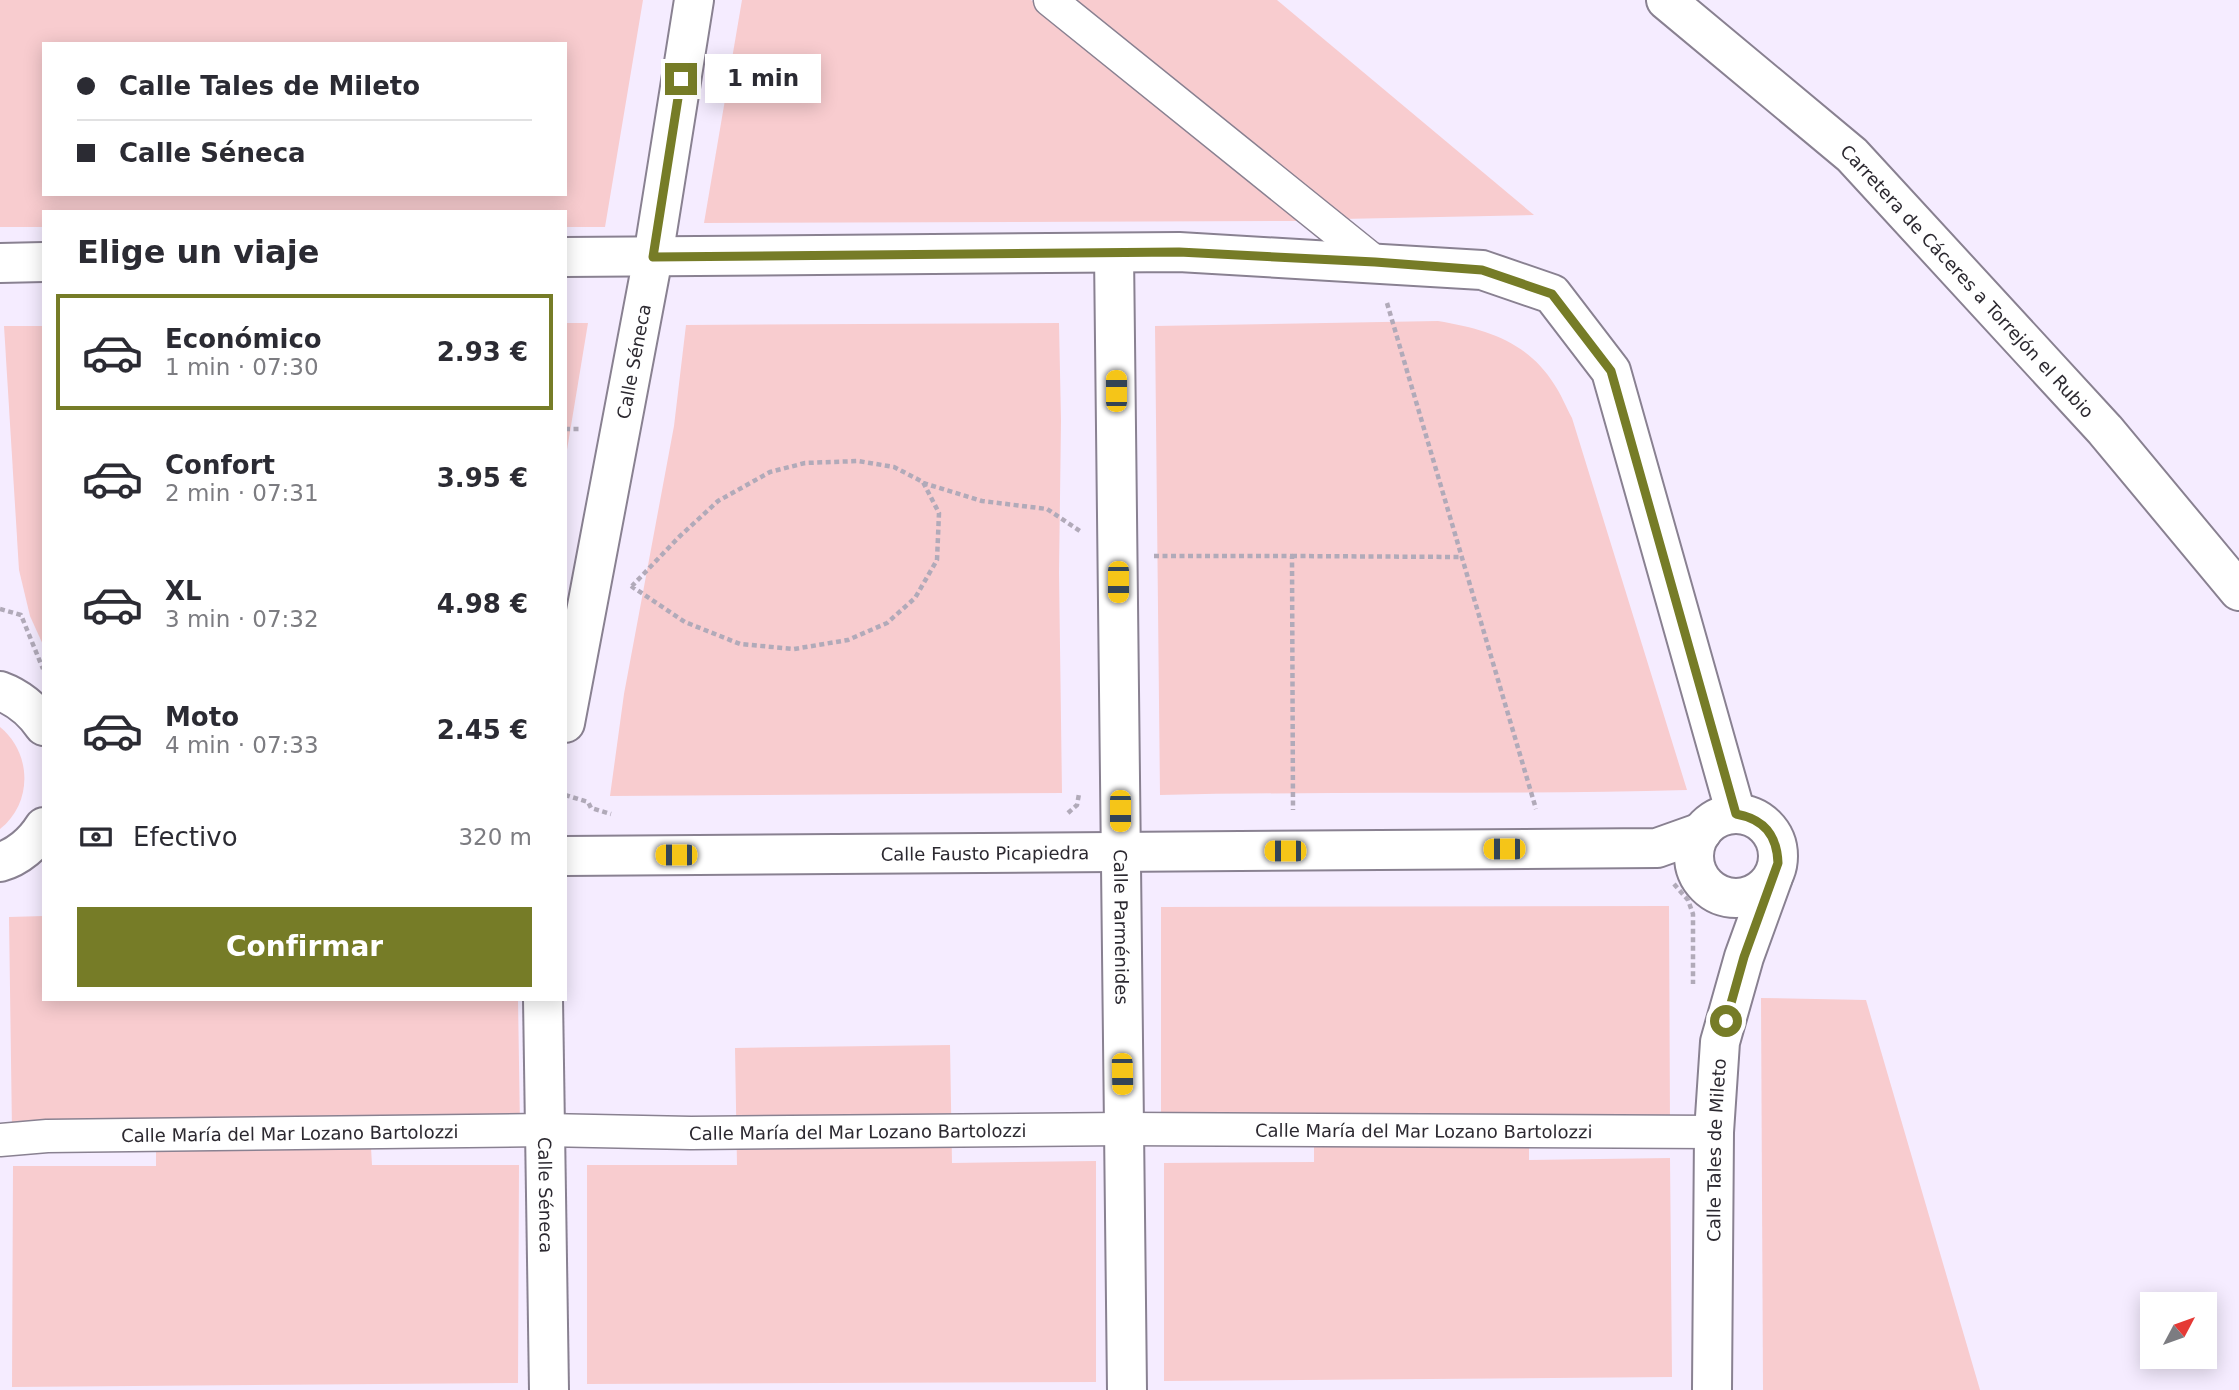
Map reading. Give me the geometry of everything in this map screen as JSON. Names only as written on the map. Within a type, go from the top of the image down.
[{"type":"street","name":"Calle Séneca","points":[[567,712],[653,257],[694,0]]},
{"type":"street","points":[[1050,0],[1375,262]]},
{"type":"street","name":"Carretera de Cáceres a Torrejón el Rubio","points":[[1666,0],[1852,155],[2105,430],[2239,591]]},
{"type":"street","points":[[567,257],[1179,252],[1482,270],[1552,294],[1611,371],[1736,814]]},
{"type":"street","name":"Calle Parménides","points":[[1114,253],[1127,1390]]},
{"type":"street","points":[[0,263],[42,262]]},
{"type":"street","points":[[5,685],[42,723]]},
{"type":"street","points":[[1657,848],[1697,872],[1713,891],[1725,897],[1738,898],[1752,895],[1764,888],[1773,877],[1778,863],[1772,835],[1763,824],[1750,816],[1723,816],[1711,822],[1696,843],[1693,856],[1697,872]]},
{"type":"street","name":"Calle Fausto Picapiedra","points":[[567,856],[1657,848],[1702,832]]},
{"type":"street","points":[[2,864],[42,833]]},
{"type":"street","name":"Calle Tales de Mileto","points":[[1712,1390],[1714,1132],[1720,1042],[1744,957],[1773,877]]},
{"type":"street","name":"Calle Séneca","points":[[543,1001],[549,1390]]},
{"type":"street","name":"Calle María del Mar Lozano Bartolozzi","points":[[0,1140],[47,1136],[545,1130],[691,1133],[1123,1129],[1714,1132]]},
{"type":"path","points":[[1375,262],[1535,809]]},
{"type":"path","points":[[632,586],[718,501],[770,472],[806,463],[858,461],[894,467],[923,482],[982,501],[1048,509],[1117,556],[1461,557]]},
{"type":"path","points":[[594,567],[632,586],[685,622],[740,644],[794,649],[848,640],[887,623],[915,598],[937,560],[939,513],[923,482]]},
{"type":"path","points":[[1292,556],[1293,810]]},
{"type":"path","points":[[0,609],[21,615],[42,661]]},
{"type":"shaded area","points":[[0,0],[643,0],[605,227],[567,227],[567,210],[42,210],[42,227],[0,227]]},
{"type":"shaded area","points":[[742,0],[1031,0],[1301,221],[704,223]]},
{"type":"shaded area","points":[[1073,0],[1277,0],[1534,215],[1341,219]]},
{"type":"shaded area","points":[[1438,321],[1488,333],[1518,347],[1543,369],[1561,396],[1572,418],[1687,790],[1160,795],[1155,326]]},
{"type":"shaded area","points":[[567,323],[588,323],[567,450]]},
{"type":"shaded area","points":[[1059,323],[1062,793],[610,796],[624,694],[674,426],[686,325]]},
{"type":"shaded area","points":[[4,326],[42,326],[42,643],[30,616],[19,570]]},
{"type":"shaded area","points":[[0,727],[18,750],[24,778],[18,806],[0,829]]},
{"type":"shaded area","points":[[1669,906],[1670,1124],[1529,1124],[1529,1160],[1670,1158],[1672,1377],[1164,1381],[1164,1163],[1314,1162],[1314,1125],[1161,1124],[1161,907]]},
{"type":"shaded area","points":[[42,916],[42,1001],[518,1001],[520,1128],[370,1130],[372,1165],[519,1165],[518,1383],[12,1387],[13,1166],[156,1166],[156,1131],[12,1131],[9,917]]},
{"type":"shaded area","points":[[1761,998],[1866,1000],[1980,1390],[1763,1390]]},
{"type":"shaded area","points":[[950,1045],[952,1163],[1096,1161],[1096,1382],[587,1384],[587,1165],[737,1165],[735,1048]]},
{"type":"route","points":[[681,79],[653,257],[1179,252],[1482,270],[1552,294],[1611,371],[1736,814],[1750,816],[1763,824],[1772,835],[1777,849],[1778,863],[1744,957],[1726,1021]]}]
